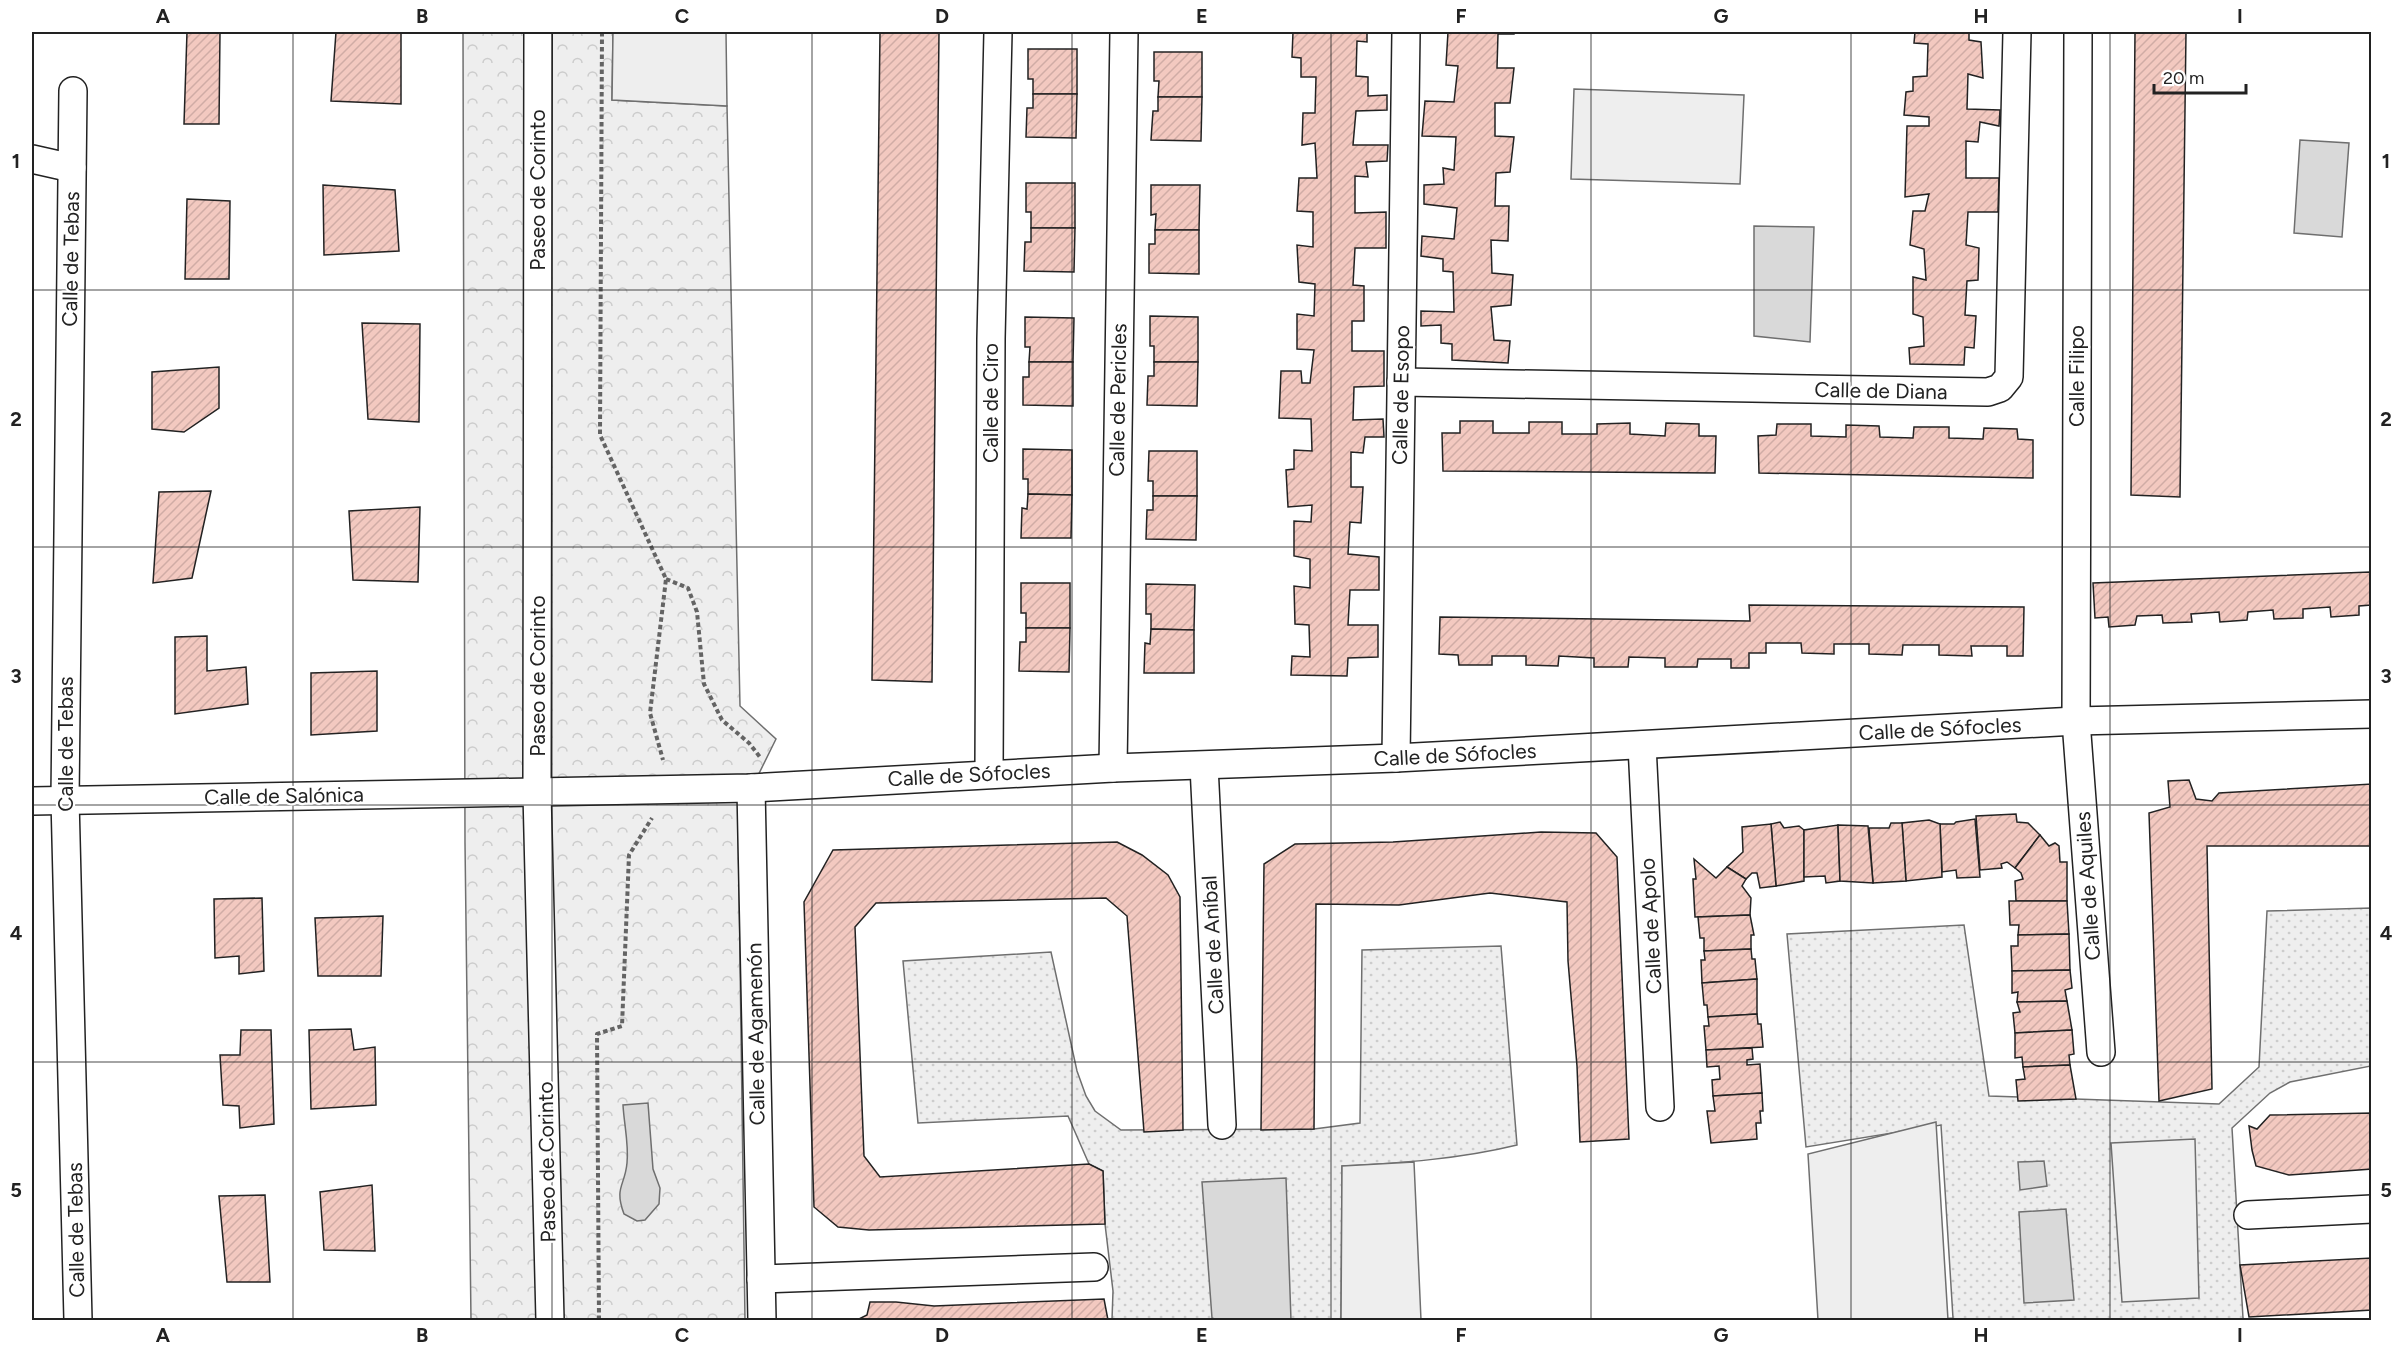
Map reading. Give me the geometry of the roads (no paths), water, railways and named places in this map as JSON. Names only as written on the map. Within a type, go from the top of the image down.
[{"type":"street","name":"Paseo de Corinto","points":[[538,32],[537,793],[540,834],[550,1320]]},
{"type":"street","name":"Calle de Ciro","points":[[989,774],[991,339],[998,32]]},
{"type":"street","name":"Calle de Pericles","points":[[1113,768],[1124,32]]},
{"type":"street","name":"Calle de Esopo","points":[[1396,758],[1406,32]]},
{"type":"street","name":"Calle de Diana","points":[[1401,382],[1988,393],[2000,388],[2009,377],[2017,32]]},
{"type":"street","name":"Calle Filipo","points":[[2076,721],[2078,32]]},
{"type":"street","name":"Calle de Tebas","points":[[73,91],[65,799],[78,1320]]},
{"type":"street","name":"Calle de Tebas","points":[[32,159],[72,168]]},
{"type":"street","name":"Calle de Sófocles","points":[[537,793],[757,787],[1113,768],[1396,758],[2076,721],[2372,714]]},
{"type":"street","name":"Calle de Aquiles","points":[[2076,721],[2101,1052]]},
{"type":"street","name":"Calle de Apolo","points":[[1642,745],[1660,1107]]},
{"type":"street","name":"Calle de Aníbal","points":[[1204,766],[1222,1125]]},
{"type":"street","name":"Calle de Agamenón","points":[[757,787],[762,1320]]},
{"type":"street","name":"Calle de Salónica","points":[[32,801],[537,793]]},
{"type":"street","points":[[2248,1215],[2372,1209]]},
{"type":"street","points":[[761,1279],[1094,1267]]}]
